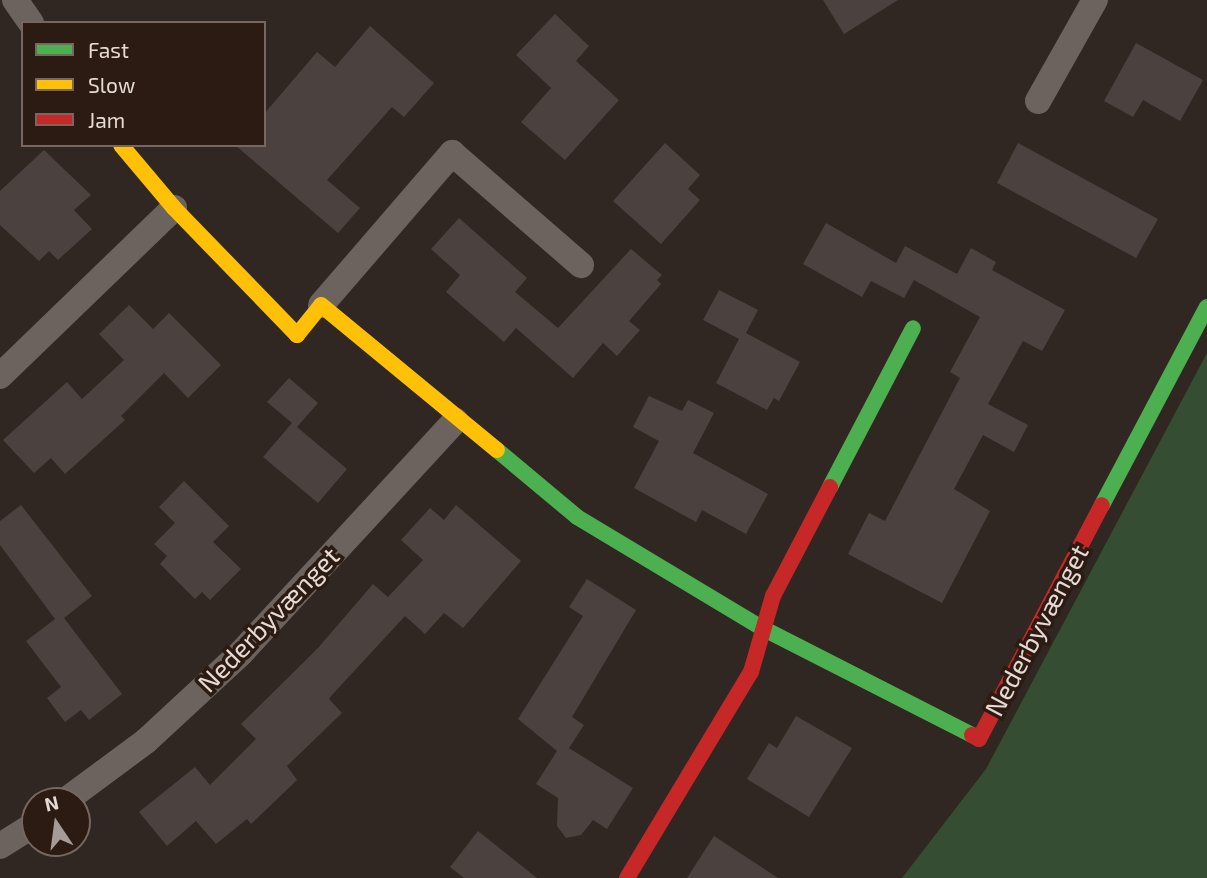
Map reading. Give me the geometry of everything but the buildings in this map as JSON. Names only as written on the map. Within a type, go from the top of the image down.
[{"type":"street","points":[[15,0],[30,21]]},
{"type":"street","points":[[1038,101],[1095,0]]},
{"type":"street","points":[[123,147],[174,208],[297,335],[452,153],[581,265]]},
{"type":"street","points":[[0,376],[174,208]]},
{"type":"street","name":"Nederbyvænget","points":[[321,305],[455,421],[578,517],[762,628],[979,739],[1207,307]]},
{"type":"street","points":[[627,878],[652,843],[751,672],[773,596],[913,328]]},
{"type":"street","name":"Nederbyvænget","points":[[84,787],[146,741],[241,653],[455,421]]},
{"type":"street","points":[[0,846],[21,833]]},
{"type":"green space","points":[[1207,353],[1207,878],[902,878],[986,769]]},
{"type":"traffic: fast","points":[[1102,505],[1207,307]]},
{"type":"traffic: fast","points":[[830,487],[913,328]]},
{"type":"traffic: fast","points":[[497,450],[577,517],[762,628],[972,735]]},
{"type":"traffic: slow","points":[[123,147],[174,208],[297,335],[321,305],[497,450]]},
{"type":"traffic: jam","points":[[627,878],[751,672],[773,596],[830,487]]},
{"type":"traffic: jam","points":[[972,735],[979,739],[1102,505]]}]
